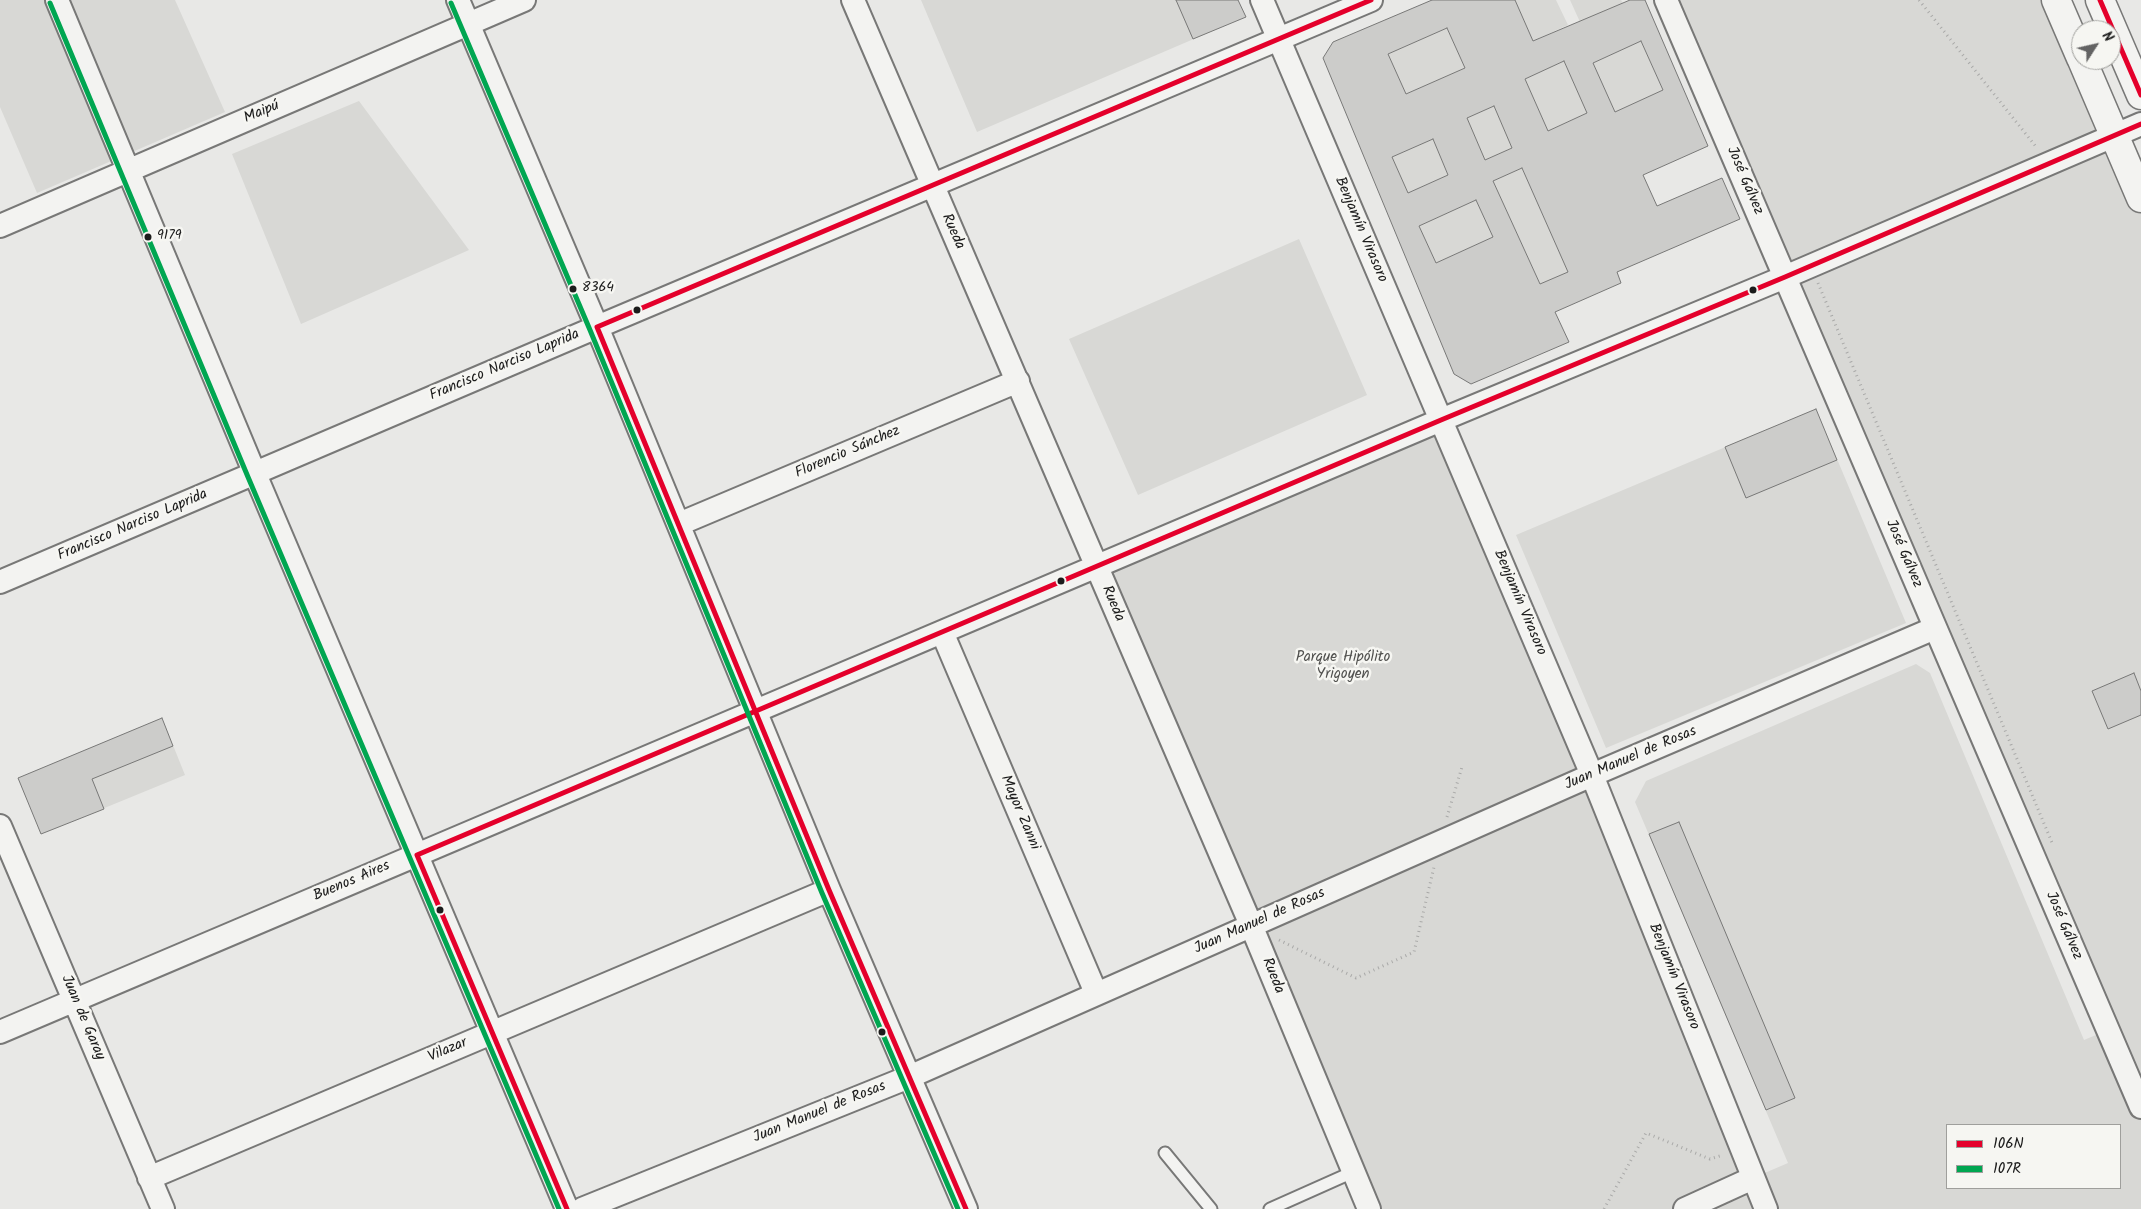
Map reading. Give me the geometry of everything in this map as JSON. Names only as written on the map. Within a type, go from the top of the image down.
[{"type":"main road","points":[[2056,0],[2071,35]]},
{"type":"main road","points":[[2100,0],[2141,95]]},
{"type":"main road","points":[[2086,70],[2141,198]]},
{"type":"street","points":[[57,0],[255,474],[567,1209]]},
{"type":"street","points":[[458,0],[597,327],[829,890],[966,1209]]},
{"type":"street","name":"Maipú","points":[[0,226],[524,0]]},
{"type":"street","name":"Rueda","points":[[853,0],[1251,926],[1369,1209]]},
{"type":"street","name":"Benjamín Virasoro","points":[[1262,0],[1592,775],[1766,1209]]},
{"type":"street","name":"Francisco Narciso Laprida","points":[[0,582],[1371,0]]},
{"type":"street","name":"José Gálvez","points":[[1666,0],[2141,1107]]},
{"type":"street","name":"Buenos Aires","points":[[0,1032],[1441,420],[1785,278],[2141,124]]},
{"type":"street","name":"Florencio Sánchez","points":[[678,524],[1018,381]]},
{"type":"street","name":"Juan Manuel de Rosas","points":[[582,1209],[909,1077],[1592,775],[1935,628]]},
{"type":"street","name":"Mayor Zanni","points":[[942,632],[1096,993]]},
{"type":"street","name":"Juan de Garay","points":[[0,826],[163,1209]]},
{"type":"street","name":"Vilazar","points":[[149,1178],[829,890]]},
{"type":"street","points":[[1685,1209],[1753,1178]]},
{"type":"lane","points":[[1165,1153],[1211,1209]]},
{"type":"lane","points":[[1270,1209],[1353,1172]]},
{"type":"path","points":[[1919,0],[2049,164]]},
{"type":"path","points":[[1811,266],[2056,852]]},
{"type":"path","points":[[1251,926],[1356,978],[1414,952],[1440,842],[1462,768]]},
{"type":"path","points":[[1604,1209],[1646,1133],[1710,1159],[1741,1149]]},
{"type":"shaded area","points":[[0,0],[175,0],[225,112],[37,193],[0,107]]},
{"type":"shaded area","points":[[921,0],[1238,0],[1245,17],[977,132]]},
{"type":"shaded area","points":[[1515,0],[1556,0],[1568,25],[1533,41]]},
{"type":"shaded area","points":[[1570,0],[1621,0],[1623,3],[1580,22]]},
{"type":"shaded area","name":"Parque Hipólito Yrigoyen","points":[[1666,0],[2056,0],[2071,35],[2071,70],[2086,70],[2141,198],[2141,1209],[1369,1209],[1097,567],[1441,420],[1753,1178],[1788,1163],[1635,802],[1646,781],[1916,664],[1930,673],[2084,1040],[2108,1030]]},
{"type":"shaded area","points":[[1447,28],[1465,68],[1406,94],[1388,54]]},
{"type":"shaded area","points":[[1641,41],[1663,90],[1615,112],[1593,63]]},
{"type":"shaded area","points":[[1564,61],[1587,113],[1548,131],[1525,79]]},
{"type":"shaded area","points":[[359,101],[469,250],[301,324],[232,154]]},
{"type":"shaded area","points":[[1494,106],[1512,148],[1485,160],[1467,118]]},
{"type":"shaded area","points":[[1433,139],[1448,175],[1408,193],[1392,157]]},
{"type":"shaded area","points":[[1522,168],[1568,272],[1540,284],[1493,181]]},
{"type":"shaded area","points":[[1476,200],[1493,237],[1436,263],[1419,226]]},
{"type":"shaded area","points":[[1299,239],[1367,395],[1138,495],[1069,339]]},
{"type":"shaded area","points":[[1816,409],[1906,623],[1606,748],[1516,535]]},
{"type":"shaded area","points":[[162,718],[185,775],[41,834],[18,778]]},
{"type":"building","points":[[1176,0],[1238,0],[1246,17],[1193,39]]},
{"type":"building","points":[[1432,0],[1515,0],[1533,41],[1630,0],[1645,0],[1708,146],[1643,175],[1657,206],[1722,178],[1740,219],[1617,272],[1621,283],[1555,312],[1569,342],[1471,384],[1454,374],[1323,58],[1333,42]],"holes":[[[1447,28],[1465,68],[1406,94],[1388,54]],[[1641,41],[1663,90],[1615,112],[1593,63]],[[1564,61],[1587,113],[1548,131],[1525,79]],[[1494,106],[1512,148],[1485,160],[1467,118]],[[1433,139],[1448,175],[1408,193],[1392,157]],[[1522,168],[1568,272],[1540,284],[1493,181]],[[1476,200],[1493,237],[1436,263],[1419,226]]]},
{"type":"building","points":[[1816,409],[1837,460],[1746,498],[1725,447]]},
{"type":"building","points":[[2134,673],[2141,691],[2141,715],[2108,729],[2092,691]]},
{"type":"building","points":[[162,718],[173,746],[92,779],[104,809],[41,834],[18,778]]},
{"type":"building","points":[[1679,822],[1795,1098],[1766,1110],[1649,834]]},
{"type":"transit line","name":"106N","points":[[966,1209],[829,890],[597,327],[1371,0]]},
{"type":"transit line","name":"106N","points":[[2100,0],[2141,95]]},
{"type":"transit line","name":"107R","points":[[50,3],[248,477],[559,1209]]},
{"type":"transit line","name":"107R","points":[[451,3],[590,330],[822,893],[958,1209]]},
{"type":"transit line","name":"106N","points":[[567,1209],[417,855],[1441,420],[1785,277],[2141,124]]},
{"type":"place","name":"9179","points":[[148,237]]},
{"type":"place","name":"8364","points":[[573,289]]}]
